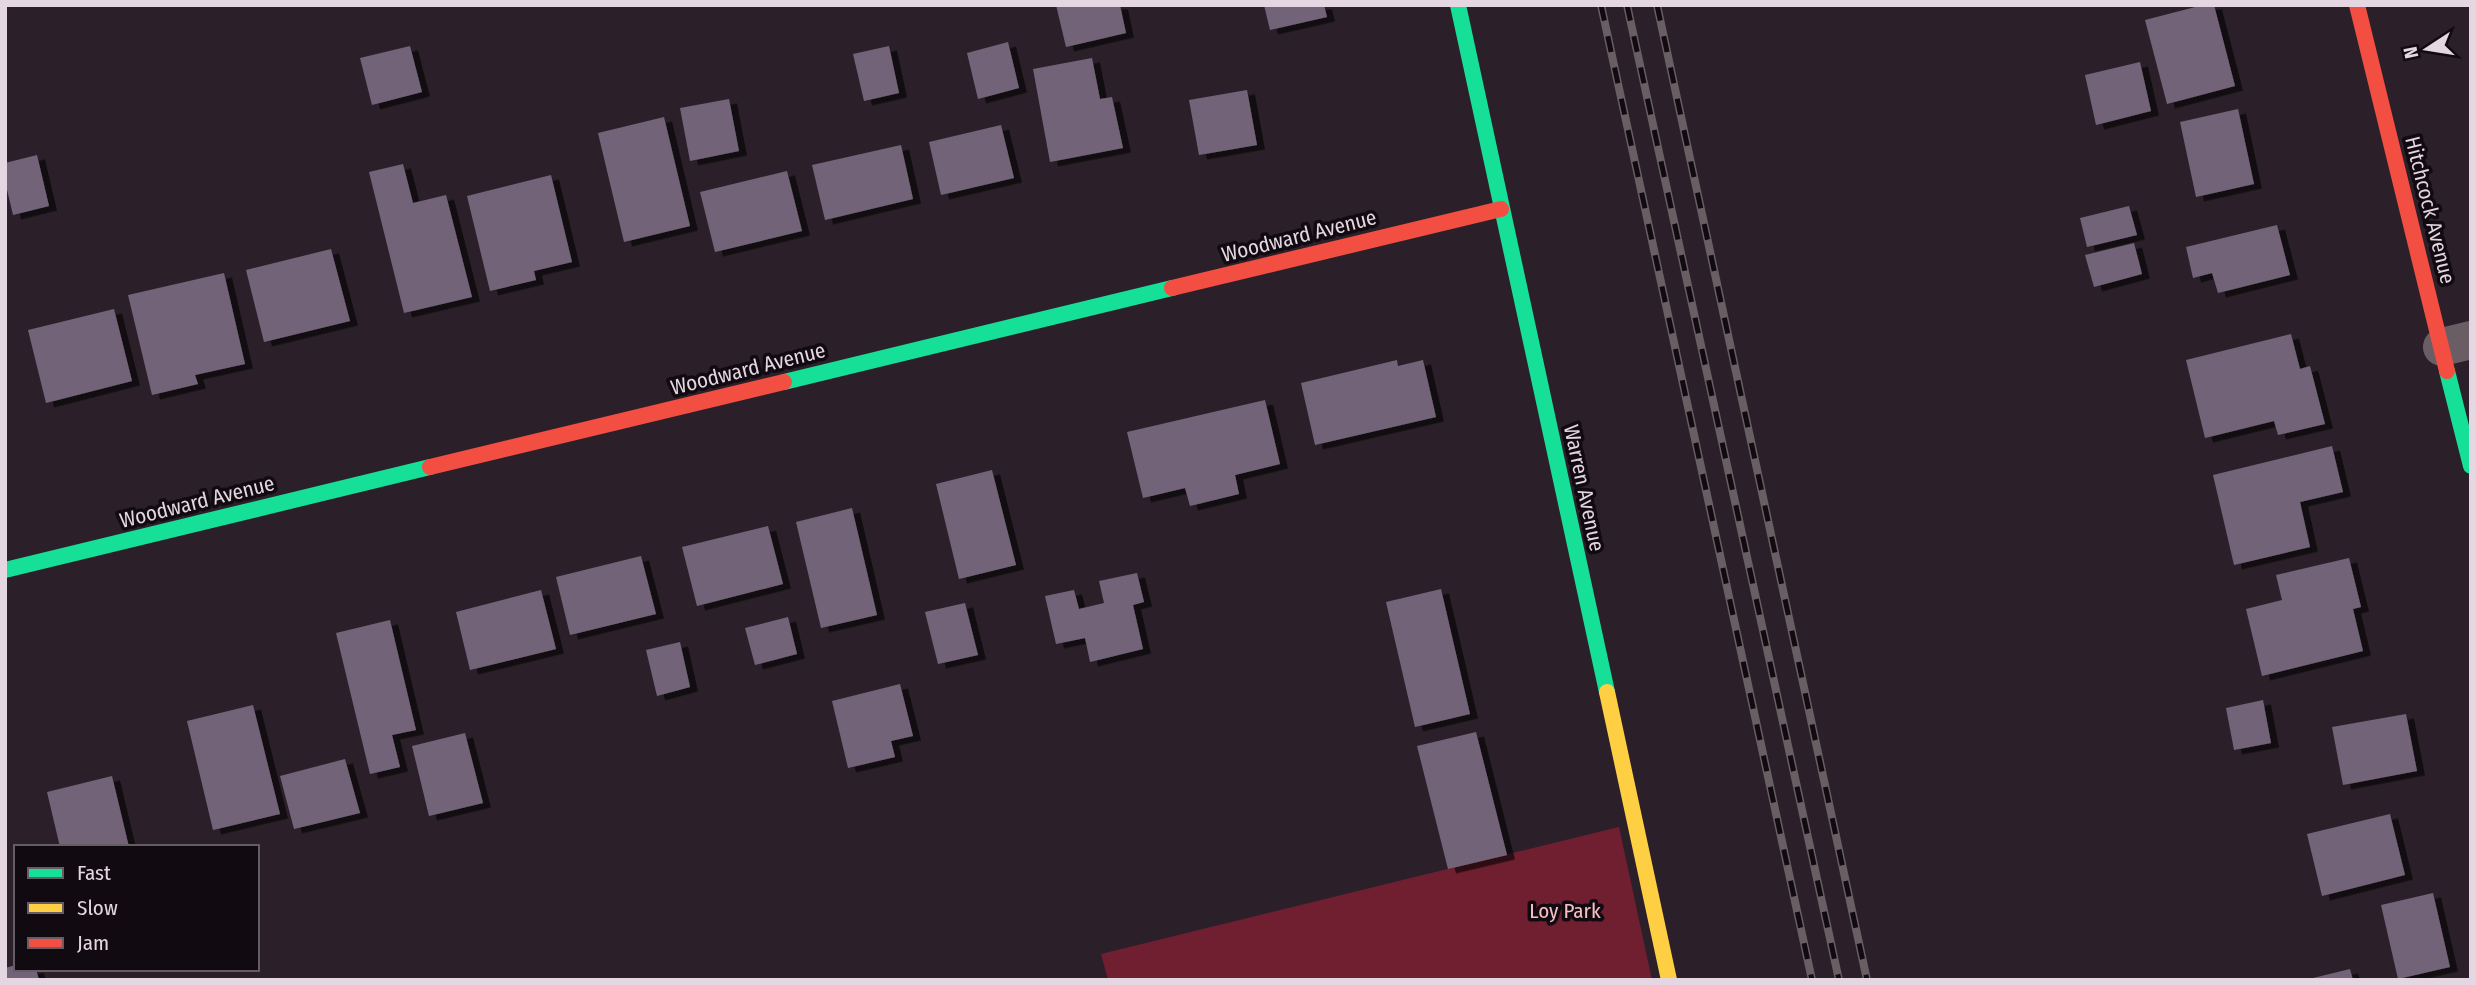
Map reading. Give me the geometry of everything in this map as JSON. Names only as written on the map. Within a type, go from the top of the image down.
[{"type":"street","name":"Warren Avenue","points":[[1458,5],[1669,980]]},
{"type":"street","name":"Hitchcock Avenue","points":[[2357,5],[2456,343],[2471,466]]},
{"type":"street","name":"Woodward Avenue","points":[[5,570],[1501,209]]},
{"type":"green space","name":"Loy Park","points":[[1619,827],[1652,980],[1108,980],[1101,954]]},
{"type":"building","points":[[1056,5],[1120,5],[1126,33],[1066,47]]},
{"type":"building","points":[[1264,5],[1324,5],[1327,17],[1270,30]]},
{"type":"building","points":[[2203,5],[2214,5],[2235,86],[2167,104],[2145,20]]},
{"type":"building","points":[[1008,42],[1019,88],[978,99],[967,53]]},
{"type":"building","points":[[410,46],[422,92],[372,105],[360,58]]},
{"type":"building","points":[[889,46],[899,93],[864,101],[853,54]]},
{"type":"building","points":[[1092,58],[1100,99],[1112,97],[1123,148],[1050,162],[1033,69]]},
{"type":"building","points":[[2140,62],[2151,111],[2096,125],[2085,75]]},
{"type":"building","points":[[1247,90],[1257,145],[1199,155],[1189,100]]},
{"type":"building","points":[[729,99],[739,151],[690,161],[680,108]]},
{"type":"building","points":[[2238,109],[2254,184],[2196,197],[2180,122]]},
{"type":"building","points":[[664,117],[690,226],[624,242],[598,133]]},
{"type":"building","points":[[1001,125],[1014,178],[941,195],[929,142]]},
{"type":"building","points":[[901,145],[913,199],[825,220],[812,165]]},
{"type":"building","points":[[37,155],[49,206],[13,215],[5,181],[5,163]]},
{"type":"building","points":[[403,164],[413,203],[446,195],[472,297],[404,313],[369,172]]},
{"type":"building","points":[[787,171],[802,231],[715,252],[700,192]]},
{"type":"building","points":[[551,175],[572,262],[534,271],[536,280],[490,291],[467,196]]},
{"type":"building","points":[[2129,206],[2137,235],[2087,247],[2080,218]]},
{"type":"building","points":[[2277,225],[2290,275],[2218,293],[2212,273],[2193,278],[2186,247]]},
{"type":"building","points":[[2134,243],[2142,274],[2094,287],[2085,255]]},
{"type":"building","points":[[331,249],[350,321],[264,342],[246,270]]},
{"type":"building","points":[[224,273],[245,364],[195,375],[198,384],[152,395],[128,295]]},
{"type":"building","points":[[114,309],[132,381],[46,403],[28,330]]},
{"type":"building","points":[[2291,334],[2300,369],[2310,366],[2325,424],[2278,435],[2274,421],[2205,438],[2186,360]]},
{"type":"building","points":[[1397,360],[1398,366],[1423,360],[1436,417],[1315,445],[1301,383]]},
{"type":"building","points":[[1265,400],[1280,464],[1235,475],[1239,494],[1190,506],[1185,488],[1143,498],[1127,432]]},
{"type":"building","points":[[2332,446],[2343,492],[2300,502],[2310,547],[2234,565],[2213,475]]},
{"type":"building","points":[[992,470],[1016,565],[959,579],[936,484]]},
{"type":"building","points":[[852,508],[877,615],[821,628],[796,522]]},
{"type":"building","points":[[768,526],[783,584],[697,606],[682,547]]},
{"type":"building","points":[[641,556],[656,614],[570,635],[556,577]]},
{"type":"building","points":[[2349,558],[2361,607],[2353,609],[2363,651],[2262,676],[2246,609],[2282,600],[2276,575]]},
{"type":"building","points":[[1137,573],[1144,602],[1133,605],[1143,649],[1090,662],[1085,638],[1056,644],[1045,596],[1074,590],[1079,609],[1104,603],[1099,581]]},
{"type":"building","points":[[1441,589],[1470,714],[1415,727],[1386,602]]},
{"type":"building","points":[[541,590],[556,649],[470,670],[456,612]]},
{"type":"building","points":[[965,603],[978,655],[938,664],[925,612]]},
{"type":"building","points":[[788,617],[797,654],[755,665],[745,628]]},
{"type":"building","points":[[390,620],[416,730],[392,735],[400,767],[370,774],[336,633]]},
{"type":"building","points":[[680,642],[690,687],[657,696],[646,650]]},
{"type":"building","points":[[900,684],[913,736],[891,741],[895,757],[848,768],[832,701]]},
{"type":"building","points":[[2263,700],[2271,743],[2234,750],[2226,708]]},
{"type":"building","points":[[253,705],[280,814],[213,830],[187,721]]},
{"type":"building","points":[[2406,714],[2417,771],[2343,785],[2332,727]]},
{"type":"building","points":[[1476,732],[1507,855],[1448,869],[1417,746]]},
{"type":"building","points":[[465,733],[483,803],[429,816],[412,746]]},
{"type":"building","points":[[345,759],[360,813],[294,829],[280,776]]},
{"type":"building","points":[[112,776],[129,845],[60,845],[47,792]]},
{"type":"building","points":[[2390,814],[2405,875],[2322,896],[2307,834]]},
{"type":"building","points":[[2433,893],[2450,967],[2398,979],[2381,905]]},
{"type":"building","points":[[14,966],[14,971],[37,971],[39,980],[5,980],[5,968]]},
{"type":"building","points":[[2350,969],[2353,980],[2309,979]]},
{"type":"railway","points":[[1601,5],[1812,980]]},
{"type":"railway","points":[[1627,5],[1839,980]]},
{"type":"railway","points":[[1657,5],[1867,980]]},
{"type":"traffic: fast","points":[[1458,5],[1607,692]]},
{"type":"traffic: fast","points":[[784,382],[1172,288]]},
{"type":"traffic: fast","points":[[2447,371],[2471,466]]},
{"type":"traffic: fast","points":[[5,570],[430,467]]},
{"type":"traffic: slow","points":[[1607,692],[1669,980]]},
{"type":"traffic: jam","points":[[2357,5],[2447,371]]},
{"type":"traffic: jam","points":[[1172,288],[1501,209]]},
{"type":"traffic: jam","points":[[430,467],[784,382]]}]
